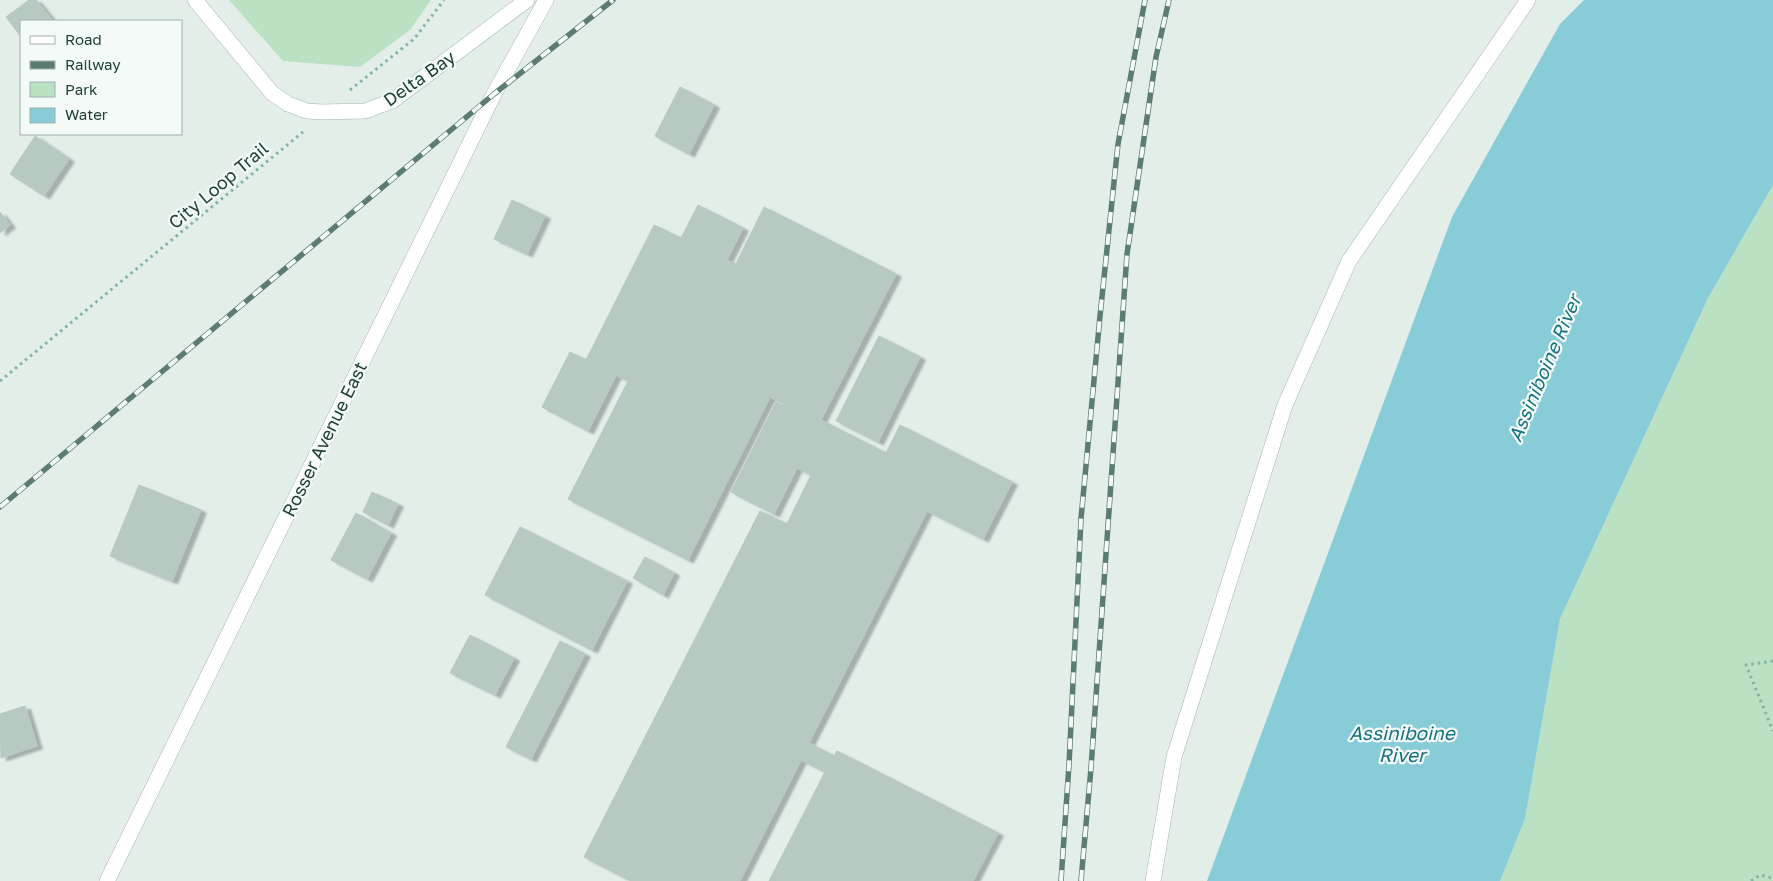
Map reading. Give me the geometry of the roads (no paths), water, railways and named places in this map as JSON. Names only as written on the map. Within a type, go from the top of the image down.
[{"type":"street","name":"Delta Bay","points":[[195,0],[272,93],[288,104],[322,112],[365,112],[392,101],[527,0]]},
{"type":"street","name":"Rosser Avenue East","points":[[107,881],[494,94],[546,0]]},
{"type":"street","points":[[1153,881],[1174,757],[1285,405],[1349,261],[1528,0]]},
{"type":"water","name":"Assiniboine River","points":[[1584,0],[1773,0],[1773,185],[1708,298],[1560,619],[1525,819],[1500,881],[1207,881],[1452,217],[1560,24]]},
{"type":"railway","points":[[0,507],[494,94],[613,0]]},
{"type":"railway","points":[[1061,881],[1069,765],[1081,519],[1100,316],[1118,144],[1145,0]]},
{"type":"railway","points":[[1081,881],[1091,768],[1127,254],[1156,57],[1169,0]]}]
